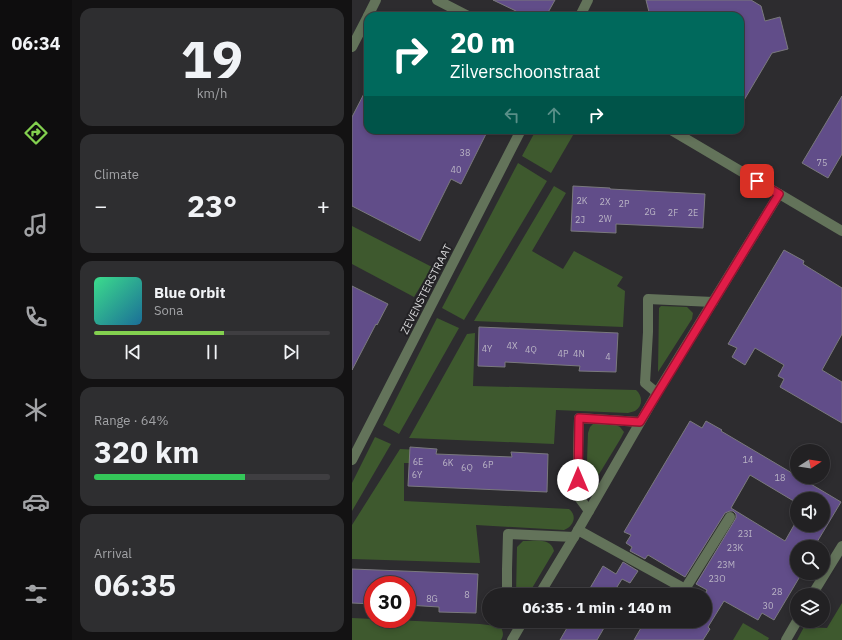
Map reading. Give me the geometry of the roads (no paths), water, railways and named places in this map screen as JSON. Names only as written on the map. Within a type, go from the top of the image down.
[{"type":"street","points":[[370,12],[376,0]]},
{"type":"street","points":[[437,0],[460,12]]},
{"type":"street","points":[[582,12],[588,0]]},
{"type":"street","points":[[352,47],[364,24]]},
{"type":"street","name":"ZEVENSTERSTRAAT","points":[[352,459],[519,134]]},
{"type":"street","points":[[678,134],[842,231]]},
{"type":"street","points":[[543,588],[657,393],[779,194]]},
{"type":"street","points":[[657,393],[645,383],[648,299],[713,302]]},
{"type":"street","points":[[589,511],[578,496],[579,418],[640,422]]},
{"type":"street","points":[[507,588],[508,534],[576,534],[685,589],[730,517]]},
{"type":"street","points":[[816,588],[842,546]]},
{"type":"street","points":[[512,640],[517,628]]},
{"type":"street","points":[[786,640],[793,628]]}]
